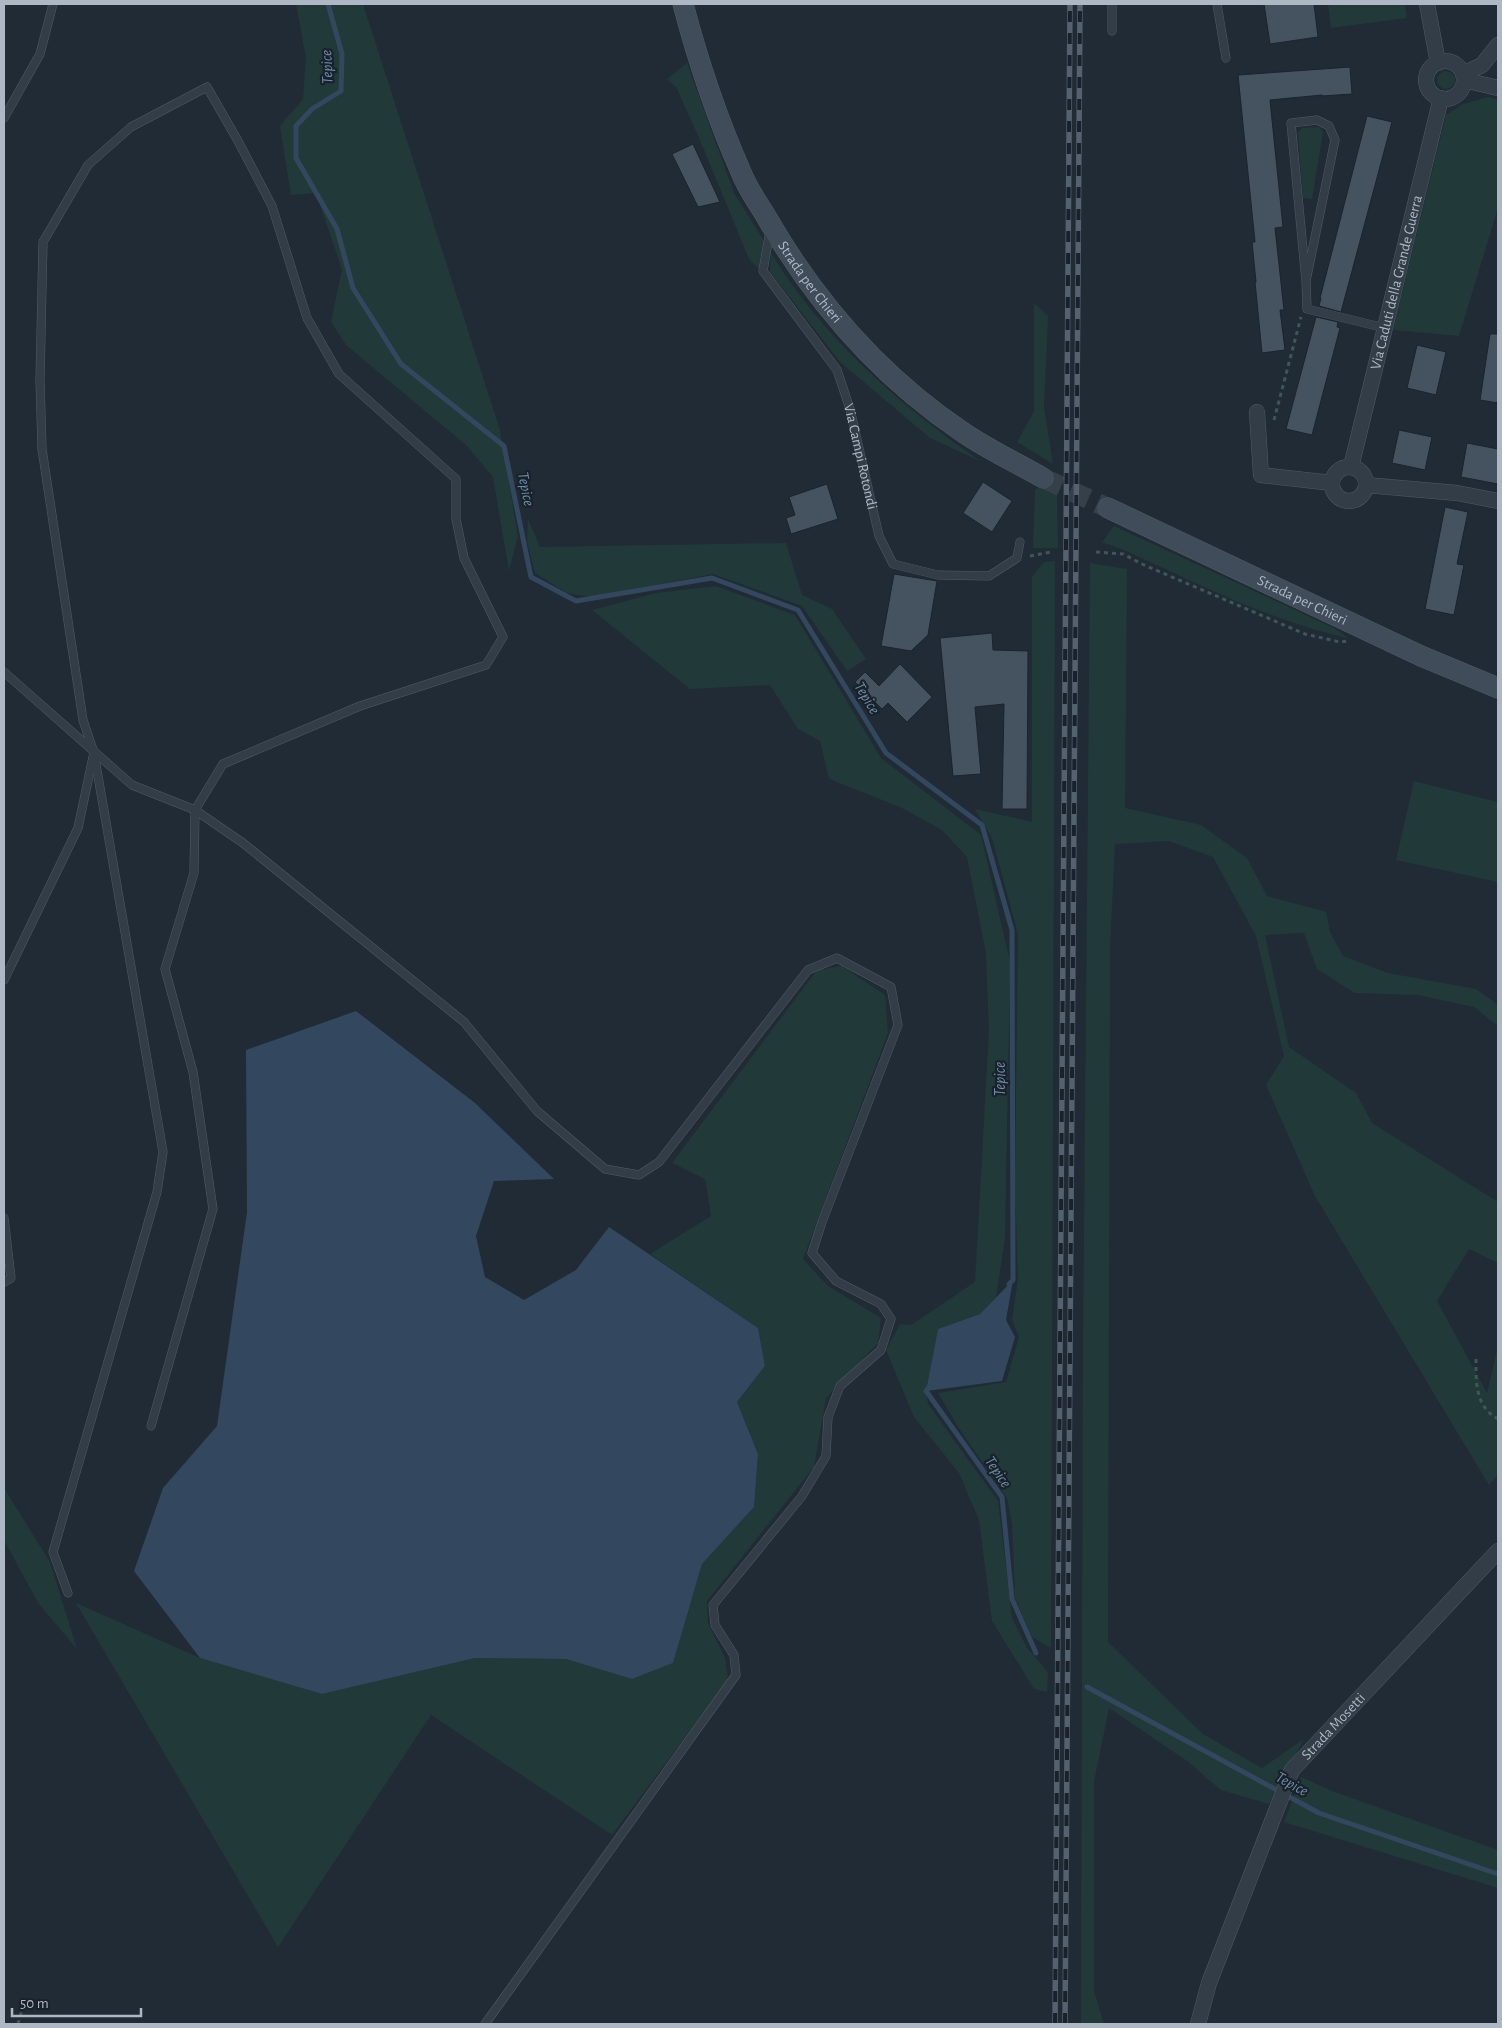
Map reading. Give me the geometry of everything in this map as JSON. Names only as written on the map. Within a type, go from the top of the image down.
[{"type":"main road","name":"Strada per Chieri","points":[[683,4],[711,97],[738,165],[771,225],[814,291],[858,343],[909,391],[964,434],[1043,478]]},
{"type":"main road","name":"Strada per Chieri","points":[[1108,508],[1421,656],[1498,688]]},
{"type":"street","points":[[1428,4],[1438,63]]},
{"type":"street","points":[[1463,77],[1482,66],[1498,45]]},
{"type":"street","points":[[1463,77],[1461,91],[1447,99],[1431,92],[1427,82],[1429,71],[1438,63],[1453,63],[1463,77],[1498,88]]},
{"type":"street","name":"Via Caduti della Grande Guerra","points":[[1351,467],[1441,98]]},
{"type":"street","points":[[1257,412],[1261,475],[1332,483]]},
{"type":"street","points":[[1343,467],[1351,467],[1363,474],[1366,485],[1362,495],[1347,501],[1337,496],[1333,491],[1332,483],[1338,470],[1343,467]]},
{"type":"street","points":[[1366,485],[1457,493],[1498,501]]},
{"type":"street","name":"Strada Mosetti","points":[[1198,2024],[1209,1983],[1292,1770],[1498,1551]]},
{"type":"lane","points":[[4,118],[40,54],[53,4]]},
{"type":"lane","points":[[1112,4],[1112,31]]},
{"type":"lane","points":[[1217,4],[1226,58]]},
{"type":"lane","points":[[68,1593],[54,1552],[157,1192],[163,1152],[94,753],[83,720],[42,449],[40,380],[44,242],[88,165],[131,127],[207,87],[272,206],[307,318],[339,374],[456,479],[456,519],[464,558],[503,638],[486,665],[360,706],[223,764],[195,810],[194,874],[165,969],[193,1072],[213,1209],[151,1426]]},
{"type":"lane","points":[[1306,281],[1334,140],[1329,126],[1317,120],[1291,123],[1307,309],[1386,329]]},
{"type":"lane","name":"Via Campi Rotondi","points":[[771,225],[763,272],[837,370],[850,409],[879,536],[893,564],[938,575],[989,576],[1017,558]]},
{"type":"lane","points":[[1017,558],[1020,542]]},
{"type":"lane","points":[[4,672],[94,753],[132,784],[195,810],[243,843],[464,1022],[537,1111],[605,1169],[638,1175],[660,1162],[808,970],[837,958],[891,987],[898,1025],[822,1222],[812,1254],[836,1281],[881,1304],[892,1319],[881,1350],[840,1386],[828,1417],[826,1456],[802,1496],[713,1605],[715,1624],[734,1655],[736,1675],[485,2024]]},
{"type":"lane","points":[[4,980],[78,828],[94,753]]},
{"type":"lane","points":[[4,1218],[11,1278],[4,1282]]},
{"type":"path","points":[[1259,440],[1275,418],[1301,317],[1307,309]]},
{"type":"path","points":[[1017,558],[1051,552]]},
{"type":"path","points":[[1096,552],[1123,554],[1144,565],[1305,634],[1340,642],[1381,637]]},
{"type":"path","points":[[1476,1359],[1476,1391],[1489,1414],[1498,1419]]},
{"type":"path","points":[[18,2024],[23,2006]]},
{"type":"green space","points":[[296,4],[363,4],[500,430],[518,536],[509,571],[493,477],[466,445],[346,345],[331,322],[342,269],[316,193],[291,195],[280,126],[303,99],[306,58]]},
{"type":"green space","points":[[1328,4],[1405,4],[1407,18],[1331,28]]},
{"type":"green space","points":[[687,63],[734,193],[766,244],[759,269],[749,259],[676,87],[667,79]]},
{"type":"green space","points":[[1446,71],[1454,76],[1455,80],[1450,88],[1446,89],[1438,84],[1437,80],[1442,72]]},
{"type":"green space","points":[[1488,97],[1498,100],[1498,208],[1459,336],[1393,330],[1446,115],[1463,104]]},
{"type":"green space","points":[[1319,127],[1323,132],[1312,199],[1303,198],[1298,133],[1302,128]]},
{"type":"green space","points":[[771,253],[814,314],[865,368],[922,418],[982,462],[930,438],[840,362],[770,272]]},
{"type":"green space","points":[[1034,303],[1048,316],[1044,407],[1053,464],[1017,442],[1034,411]]},
{"type":"green space","points":[[1045,486],[1057,489],[1058,548],[1033,548],[1035,489]]},
{"type":"green space","points":[[528,519],[540,547],[786,543],[802,595],[832,609],[866,659],[847,671],[802,606],[713,574],[591,597],[567,593],[535,573],[527,541]]},
{"type":"green space","points":[[1114,526],[1334,628],[1348,638],[1290,622],[1234,600],[1124,550],[1102,542]]},
{"type":"green space","points":[[1055,561],[1051,1648],[1032,1637],[1015,1598],[1012,1524],[1007,1498],[960,1430],[938,1393],[1006,1382],[1019,1337],[1012,1320],[1018,1279],[1015,1183],[1018,934],[992,838],[975,809],[1032,822],[1032,577],[1044,562]]},
{"type":"green space","points":[[1090,563],[1127,569],[1125,808],[1201,825],[1247,858],[1267,896],[1326,912],[1330,932],[1343,956],[1388,973],[1476,989],[1498,1005],[1498,1026],[1474,1007],[1418,995],[1355,993],[1317,969],[1304,933],[1265,935],[1289,1047],[1356,1093],[1372,1123],[1498,1202],[1498,1263],[1469,1249],[1437,1301],[1487,1393],[1498,1346],[1498,1475],[1489,1485],[1315,1196],[1266,1085],[1284,1056],[1256,936],[1213,857],[1169,841],[1115,844],[1110,946],[1108,1642],[1203,1734],[1262,1768],[1304,1739],[1269,1804],[1221,1790],[1187,1761],[1109,1708],[1094,1782],[1094,1991],[1104,2024],[1081,2024],[1083,1344]]},
{"type":"green space","points":[[716,586],[795,615],[881,758],[981,835],[1010,962],[1005,1238],[996,1297],[980,1314],[938,1329],[926,1391],[928,1404],[998,1501],[1012,1618],[1027,1648],[1048,1672],[1047,1692],[1034,1689],[992,1621],[979,1520],[959,1473],[914,1417],[886,1350],[900,1324],[911,1325],[975,1282],[989,1031],[986,953],[967,857],[942,830],[900,807],[829,779],[820,741],[798,729],[770,685],[690,689],[592,610],[656,593]]},
{"type":"green space","points":[[1414,781],[1498,802],[1498,882],[1396,860]]},
{"type":"green space","points":[[842,966],[885,995],[888,1033],[803,1259],[828,1286],[881,1318],[878,1343],[826,1398],[814,1467],[707,1601],[708,1623],[725,1658],[728,1680],[612,1835],[431,1715],[278,1947],[76,1603],[200,1658],[322,1694],[475,1658],[567,1659],[632,1679],[673,1663],[702,1564],[754,1507],[758,1454],[737,1402],[765,1366],[758,1328],[650,1254],[711,1216],[705,1179],[672,1163],[817,970]]},
{"type":"green space","points":[[4,1488],[50,1562],[77,1649],[38,1603],[4,1540]]},
{"type":"green space","points":[[1301,1777],[1332,1791],[1498,1850],[1498,1888],[1284,1822]]},
{"type":"water","points":[[356,1011],[475,1103],[554,1179],[494,1181],[476,1236],[485,1277],[524,1300],[576,1270],[609,1227],[758,1328],[765,1366],[737,1402],[758,1454],[754,1507],[702,1564],[673,1663],[632,1679],[566,1659],[475,1658],[322,1694],[200,1658],[134,1571],[163,1488],[217,1426],[247,1212],[246,1050]]},
{"type":"water","points":[[1013,1280],[1006,1320],[1015,1337],[1002,1381],[926,1391],[938,1329],[980,1314]]},
{"type":"building","points":[[1264,4],[1314,4],[1318,37],[1270,44]]},
{"type":"building","points":[[1350,67],[1352,94],[1270,100],[1283,227],[1275,228],[1284,310],[1280,310],[1285,350],[1262,353],[1252,242],[1255,242],[1238,75]]},
{"type":"building","points":[[1367,116],[1392,122],[1341,312],[1319,306],[1320,298]]},
{"type":"building","points":[[693,144],[720,202],[698,207],[672,154]]},
{"type":"building","points":[[1316,317],[1338,322],[1337,327],[1340,328],[1312,435],[1286,429]]},
{"type":"building","points":[[1490,334],[1498,334],[1498,403],[1480,400]]},
{"type":"building","points":[[1417,345],[1446,352],[1436,395],[1407,388]]},
{"type":"building","points":[[1399,430],[1432,437],[1425,470],[1392,463]]},
{"type":"building","points":[[1467,443],[1498,449],[1498,484],[1461,477]]},
{"type":"building","points":[[983,482],[1012,501],[992,532],[963,513]]},
{"type":"building","points":[[827,484],[838,519],[791,534],[786,518],[795,515],[789,497]]},
{"type":"building","points":[[1445,507],[1468,512],[1457,564],[1464,565],[1454,615],[1425,609]]},
{"type":"building","points":[[894,574],[937,581],[928,635],[911,651],[881,646]]},
{"type":"building","points":[[992,633],[993,650],[1028,651],[1027,809],[1002,809],[1004,704],[975,707],[981,774],[953,776],[940,638]]},
{"type":"building","points":[[900,664],[932,697],[907,722],[888,703],[882,709],[855,682],[865,672],[879,686]]},
{"type":"waterway","name":"Tepice","points":[[328,4],[342,54],[341,91],[312,109],[296,126],[296,158],[337,229],[353,288],[401,364],[504,446],[531,577],[576,601],[712,578],[798,610],[886,753],[982,825],[1012,930],[1013,1280],[1009,1284]]},
{"type":"waterway","name":"Tepice","points":[[929,1387],[926,1391],[1002,1497],[1012,1599],[1036,1653]]},
{"type":"waterway","name":"Tepice","points":[[1087,1687],[1319,1813],[1498,1874]]},
{"type":"tunnel","points":[[1043,478],[1108,508]]},
{"type":"railway","points":[[1055,2024],[1070,4]]},
{"type":"railway","points":[[1065,2024],[1080,4]]}]
